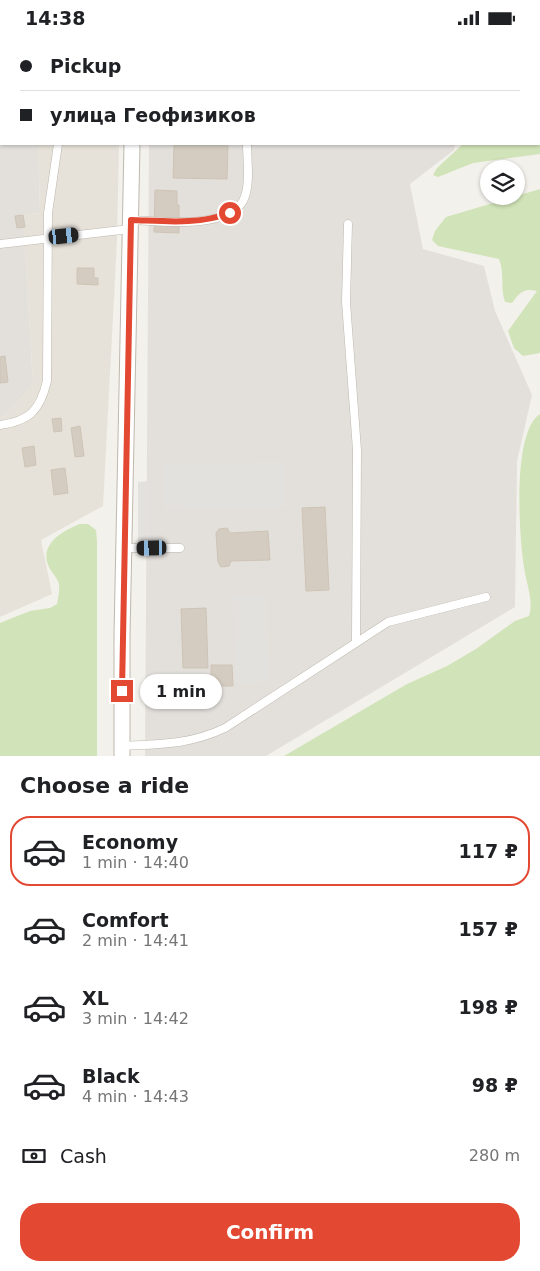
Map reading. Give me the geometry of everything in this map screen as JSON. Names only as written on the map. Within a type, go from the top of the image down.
[{"type":"street","points":[[121,751],[132,145]]},
{"type":"lane","points":[[0,425],[24,419],[36,410],[43,399],[47,381],[48,213],[58,145]]},
{"type":"lane","points":[[0,245],[131,225],[218,218],[230,213],[244,200],[247,145]]},
{"type":"lane","points":[[348,224],[346,302],[356,450],[356,642]]},
{"type":"lane","points":[[124,548],[180,548]]},
{"type":"lane","points":[[121,751],[206,737],[225,728],[388,623],[486,597]]},
{"type":"shaded area","points":[[0,145],[38,145],[40,213],[23,215],[33,384],[5,416],[0,417]]},
{"type":"shaded area","points":[[38,145],[119,145],[117,241],[103,506],[41,540],[52,594],[0,617],[0,417],[5,416],[33,384],[23,215],[40,213]]},
{"type":"shaded area","points":[[149,145],[455,145],[454,150],[410,184],[423,249],[484,266],[495,311],[532,395],[517,461],[515,607],[266,756],[145,756]]},
{"type":"shaded area","points":[[284,462],[285,507],[165,510],[164,465]]},
{"type":"shaded area","points":[[150,481],[150,543],[138,543],[138,482]]},
{"type":"shaded area","points":[[265,595],[268,682],[236,683],[233,596]]},
{"type":"green space","points":[[462,145],[540,145],[540,154],[495,160],[480,160],[480,162],[438,177],[433,175],[437,168]]},
{"type":"green space","points":[[540,189],[540,353],[523,356],[514,348],[508,331],[537,291],[525,291],[512,303],[505,302],[499,259],[438,246],[432,240],[435,231],[446,217],[486,205],[525,205],[525,193]]},
{"type":"green space","points":[[540,414],[540,756],[284,756],[407,684],[447,666],[476,649],[515,621],[529,616],[531,604],[520,532],[521,462],[531,424]]},
{"type":"green space","points":[[80,524],[88,524],[96,530],[97,541],[97,756],[0,756],[0,623],[30,611],[50,608],[57,604],[59,584],[46,559],[49,545],[60,534]]},
{"type":"building","points":[[174,145],[228,145],[227,179],[173,178]]},
{"type":"building","points":[[155,190],[177,191],[179,233],[154,232]]},
{"type":"building","points":[[23,215],[25,227],[17,228],[15,216]]},
{"type":"building","points":[[77,268],[94,268],[94,278],[98,278],[98,285],[77,284]]},
{"type":"building","points":[[5,356],[8,382],[0,383],[0,357]]},
{"type":"building","points":[[61,418],[62,431],[54,432],[52,419]]},
{"type":"building","points":[[80,426],[84,456],[75,457],[71,428]]},
{"type":"building","points":[[34,446],[36,465],[25,467],[22,448]]},
{"type":"building","points":[[65,468],[68,493],[54,495],[51,470]]},
{"type":"building","points":[[325,507],[329,590],[306,591],[302,508]]},
{"type":"building","points":[[227,528],[230,533],[268,531],[270,560],[231,561],[229,566],[221,567],[218,562],[216,533],[219,529]]},
{"type":"building","points":[[206,608],[208,668],[183,668],[181,609]]},
{"type":"building","points":[[211,665],[232,665],[233,686],[211,686]]},
{"type":"route","points":[[122,691],[122,601],[131,220],[192,221],[218,218],[230,213]]}]
